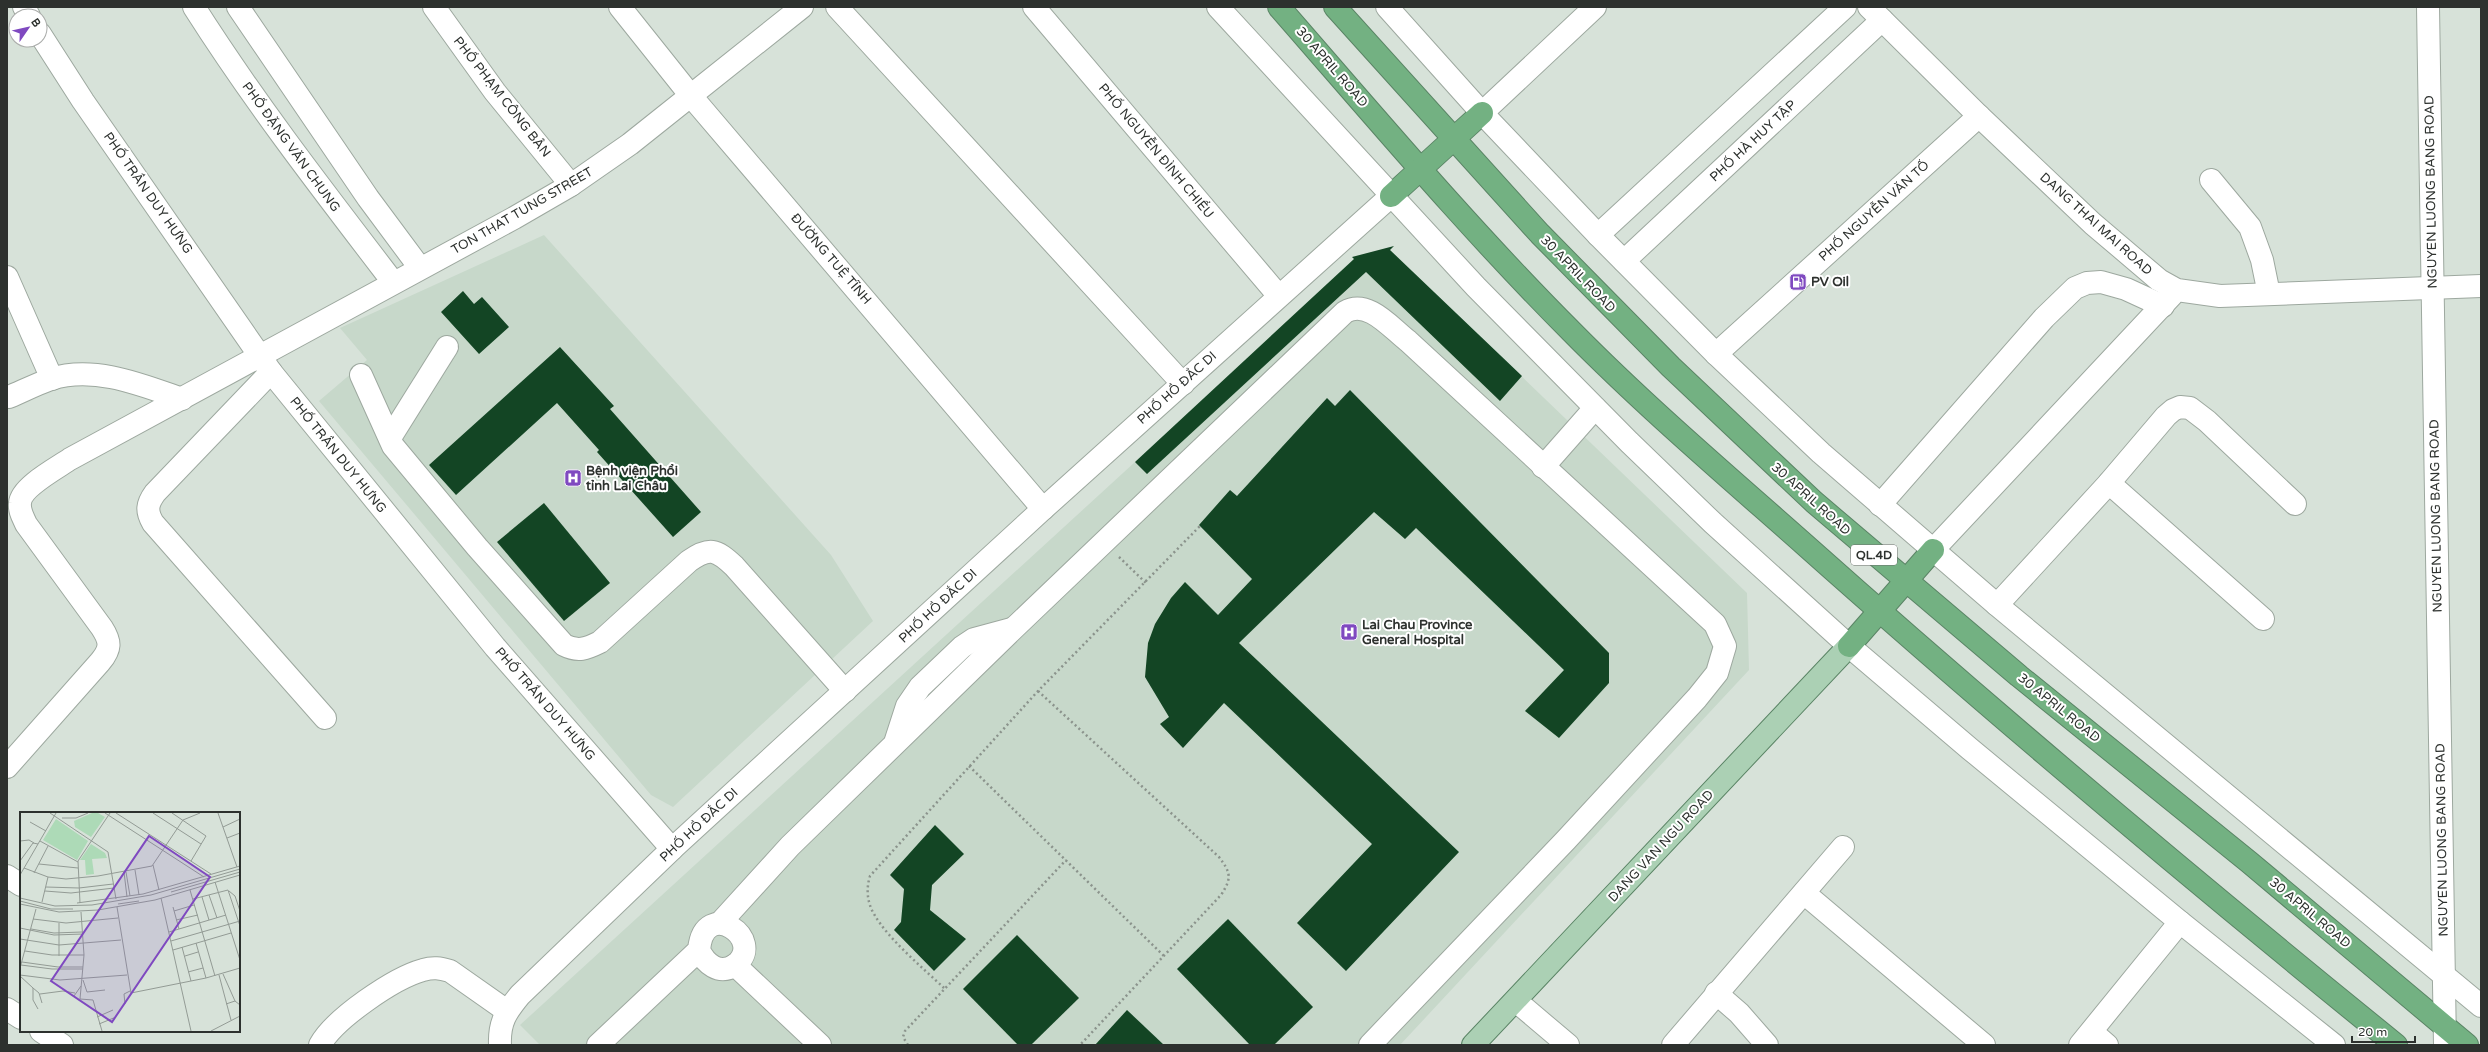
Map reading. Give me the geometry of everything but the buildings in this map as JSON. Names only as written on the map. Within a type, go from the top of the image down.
[{"type":"highway","name":"30 APRIL ROAD","points":[[1279,7],[1502,260],[1574,334],[1640,398],[1880,612],[2080,784],[2396,1045]]},
{"type":"highway","name":"30 APRIL ROAD","points":[[1335,7],[1453,140],[1540,234],[1671,367],[1809,498],[1906,582],[2445,1035],[2467,1045]]},
{"type":"highway","points":[[1391,196],[1482,113]]},
{"type":"highway","points":[[1849,646],[1934,550]]},
{"type":"main road","name":"DANG VAN NGU ROAD","points":[[1473,1045],[1849,646]]},
{"type":"street","name":"PHỐ ĐẶNG VĂN CHUNG","points":[[194,7],[241,79],[289,147],[393,282]]},
{"type":"street","points":[[238,7],[368,198],[420,268]]},
{"type":"street","name":"PHỐ PHẠM CÔNG BÂN","points":[[434,7],[495,92],[571,185]]},
{"type":"street","name":"ĐƯỜNG TUỆ TĨNH","points":[[620,7],[691,96],[1043,509]]},
{"type":"street","name":"TON THAT TUNG STREET","points":[[7,767],[100,662],[108,652],[110,644],[102,628],[26,524],[20,511],[20,501],[33,485],[70,459],[182,399],[393,282],[514,218],[571,185],[630,144],[802,7]]},
{"type":"street","points":[[837,7],[1183,384]]},
{"type":"street","name":"PHỐ NGUYỄN ĐÌNH CHIỂU","points":[[1034,7],[1278,295]]},
{"type":"street","points":[[1218,7],[1391,196],[1595,408],[1713,523],[1849,646],[2180,922],[2334,1045]]},
{"type":"street","points":[[1387,7],[1482,113],[1598,235],[1716,354],[1815,448],[1997,605],[2444,973],[2481,1006]]},
{"type":"street","points":[[1482,113],[1595,7]]},
{"type":"street","points":[[1598,235],[1845,7]]},
{"type":"street","name":"NGUYEN LUONG BANG ROAD","points":[[2428,7],[2445,1035]]},
{"type":"street","name":"DANG THAI MAI ROAD","points":[[1875,14],[1979,116],[2130,256],[2159,280],[2177,290],[2220,296],[2481,286]]},
{"type":"street","name":"PHỐ HÀ HUY TẬP","points":[[1624,261],[1875,14]]},
{"type":"street","name":"PHỐ TRẦN DUY HƯNG","points":[[48,46],[83,101],[271,372],[495,647],[672,849]]},
{"type":"street","name":"PHỐ NGUYỄN VĂN TỐ","points":[[1716,354],[1979,116]]},
{"type":"street","points":[[2211,180],[2250,227],[2262,260],[2269,294]]},
{"type":"street","name":"PHỐ HỒ ĐẮC DI","points":[[502,1028],[520,995],[672,849],[1043,509],[1183,384],[1278,295],[1391,196]]},
{"type":"street","points":[[7,277],[52,379]]},
{"type":"street","points":[[1880,505],[2044,318],[2076,288],[2087,283],[2101,282],[2126,289],[2163,306]]},
{"type":"street","points":[[1934,550],[2177,290]]},
{"type":"street","points":[[720,923],[731,926],[740,934],[744,945],[742,956],[735,965],[724,969],[712,967],[704,960],[699,950],[700,937],[708,928],[720,923],[790,846],[1103,541],[1345,312],[1354,307],[1363,308],[1376,315],[1408,341],[1715,624],[1725,646],[1717,673],[1686,709],[1566,840],[1370,1045]]},
{"type":"street","points":[[390,438],[447,347]]},
{"type":"street","points":[[271,372],[155,492],[150,500],[148,515],[153,523],[325,718]]},
{"type":"street","points":[[9,397],[52,379],[76,375],[99,376],[124,380],[182,399]]},
{"type":"street","points":[[361,375],[393,446],[477,547],[564,645],[574,650],[585,649],[600,642],[689,562],[701,553],[712,551],[723,555],[734,566],[845,691]]},
{"type":"street","points":[[1997,605],[2109,483],[2166,416],[2173,410],[2180,407],[2190,408],[2207,421],[2295,504]]},
{"type":"street","points":[[1543,467],[1595,408]]},
{"type":"street","points":[[2109,483],[2263,619]]},
{"type":"street","points":[[1673,1045],[1843,846]]},
{"type":"street","points":[[7,876],[20,884]]},
{"type":"street","points":[[1804,893],[1984,1045]]},
{"type":"street","points":[[2093,1041],[2180,922]]},
{"type":"street","points":[[598,1045],[699,950]]},
{"type":"street","points":[[735,965],[814,1042]]},
{"type":"street","points":[[320,1045],[327,1034],[345,1016],[372,997],[408,976],[430,968],[440,968],[450,971],[502,1028]]},
{"type":"street","points":[[1716,993],[1739,1013],[1767,1045]]},
{"type":"street","points":[[1516,1001],[1568,1045]]},
{"type":"street","points":[[7,1009],[20,1017]]},
{"type":"street","points":[[42,1032],[62,1045]]},
{"type":"path","points":[[944,988],[886,929],[874,914],[867,886],[870,876],[1038,691],[1146,583],[1200,526]]},
{"type":"path","points":[[1103,541],[1146,583]]},
{"type":"path","points":[[1038,691],[1219,858],[1230,874],[1229,883],[1221,895],[1080,1045]]},
{"type":"path","points":[[969,766],[1164,956]]},
{"type":"path","points":[[908,1045],[904,1037],[905,1031],[1066,860]]},
{"type":"shaded area","name":"Bệnh viện Phổi tỉnh Lai Châu","points":[[544,235],[831,555],[873,621],[673,807],[651,795],[319,401],[367,360],[340,328]]},
{"type":"shaded area","name":"Lai Chau Province General Hospital","points":[[1388,248],[1747,593],[1749,670],[1400,1045],[540,1045],[520,1025],[1135,462],[1357,256]]},
{"type":"place","name":"PV Oil","points":[[1798,282]]},
{"type":"place","name":"Bệnh viện Phổi tỉnh Lai Châu","points":[[573,478]]},
{"type":"place","name":"Lai Chau Province General Hospital","points":[[1349,632]]}]
